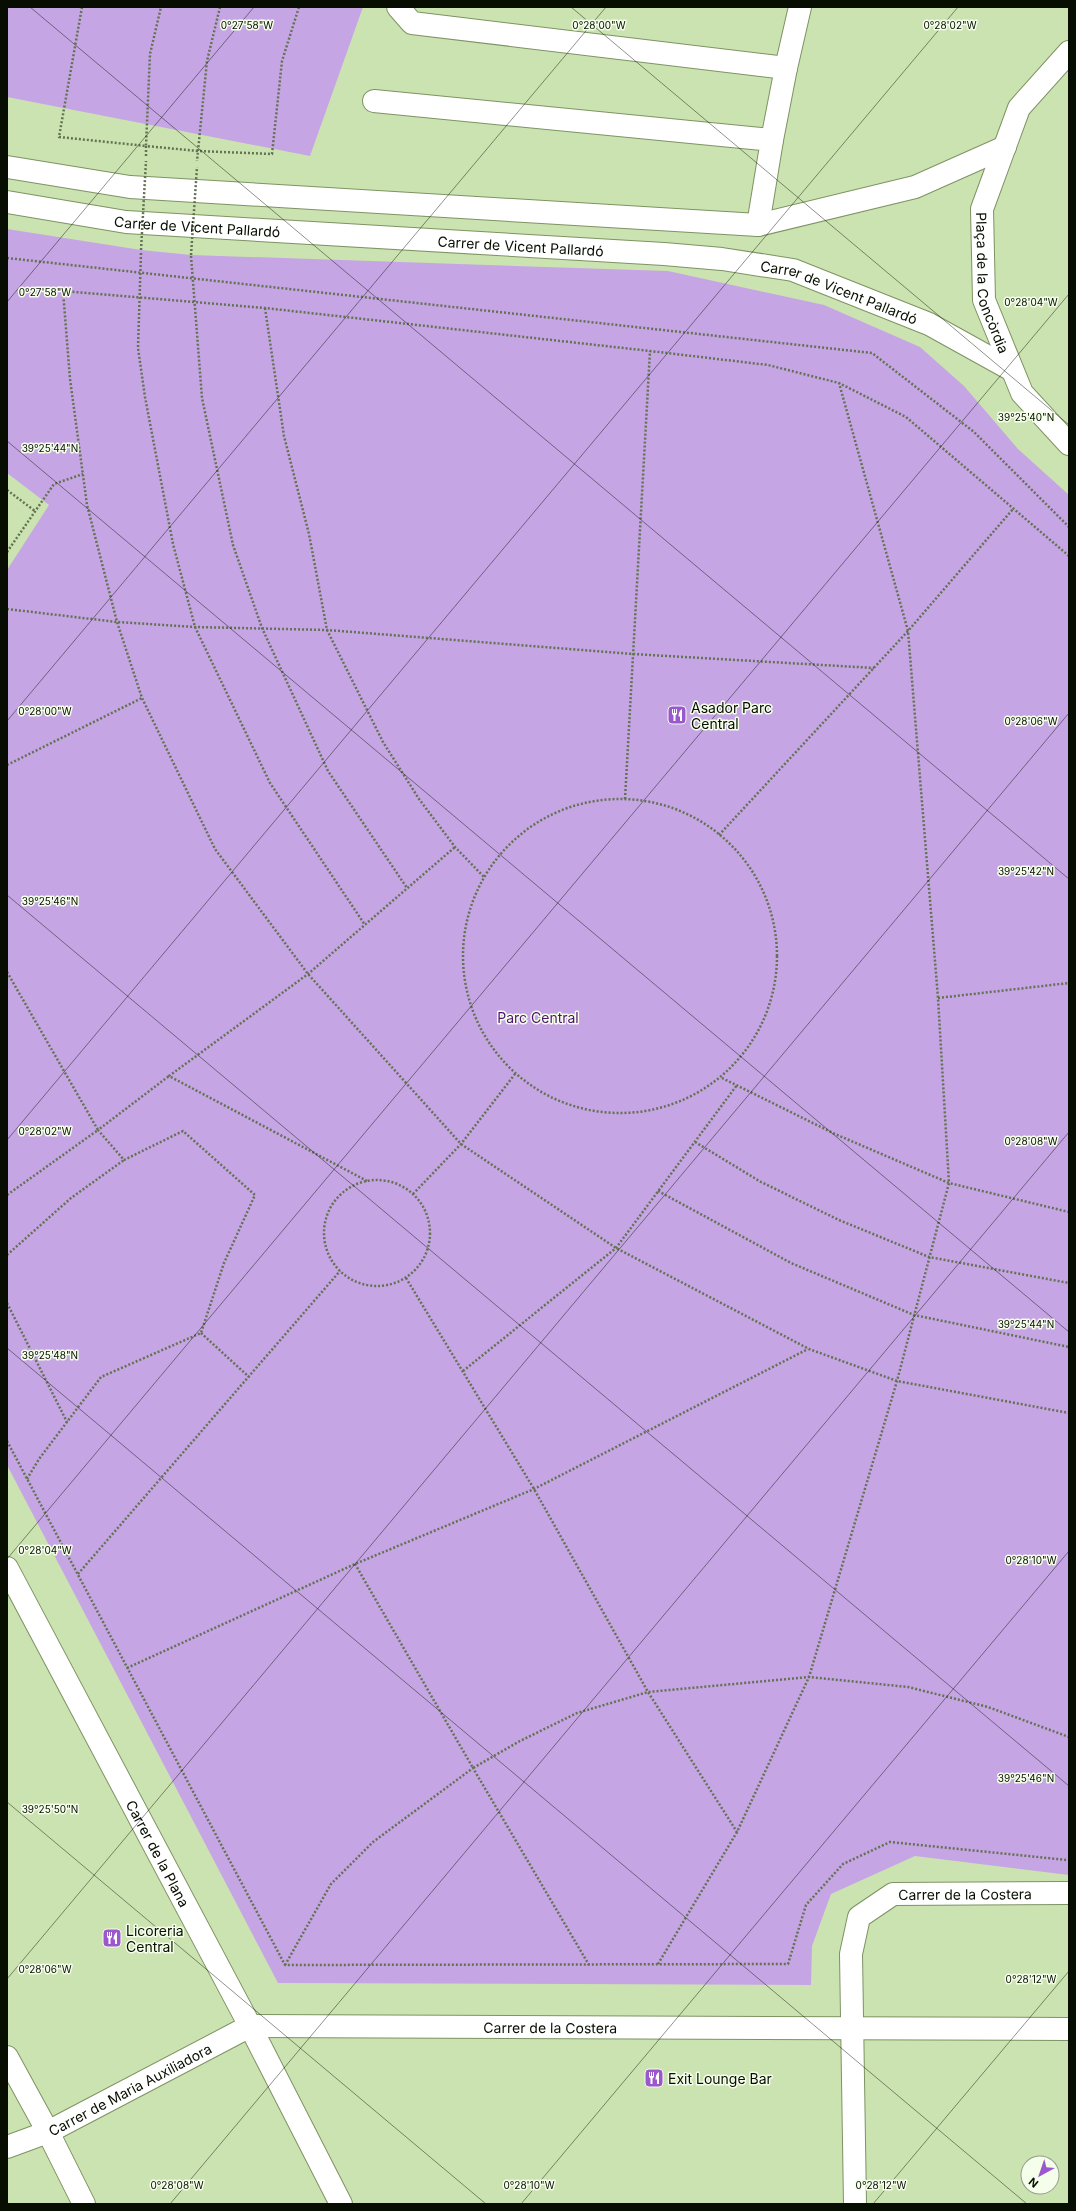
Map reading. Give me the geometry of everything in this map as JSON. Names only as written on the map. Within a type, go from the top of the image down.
[{"type":"street","points":[[398,7],[412,23],[786,68]]},
{"type":"street","points":[[758,225],[772,140],[800,7]]},
{"type":"street","name":"Plaça de la Concòrdia","points":[[1069,52],[1020,108],[982,209],[984,300],[1022,393],[1069,444]]},
{"type":"street","points":[[374,101],[772,140]]},
{"type":"street","points":[[7,167],[130,187],[758,225],[915,187],[1005,147]]},
{"type":"street","name":"Carrer de Vicent Pallardó","points":[[7,202],[126,222],[664,254],[722,259],[793,270],[929,324],[1012,370]]},
{"type":"street","name":"Carrer de la Plana","points":[[7,1568],[13,1595],[250,2026],[341,2204]]},
{"type":"street","name":"Carrer de la Costera","points":[[851,2027],[851,1954],[859,1917],[893,1894],[1069,1893]]},
{"type":"street","name":"Carrer de la Costera","points":[[250,2026],[851,2027],[1069,2029]]},
{"type":"street","name":"Carrer de Maria Auxiliadora","points":[[7,2147],[48,2132],[250,2026]]},
{"type":"street","points":[[851,2027],[855,2204]]},
{"type":"street","points":[[7,2057],[48,2132],[84,2204]]},
{"type":"path","points":[[82,7],[59,137],[198,151],[272,154],[282,61],[299,7]]},
{"type":"path","points":[[161,7],[150,54],[146,160],[139,273],[140,298],[138,348],[145,397],[173,544],[195,627],[270,784],[365,925]]},
{"type":"path","points":[[220,7],[207,60],[198,151],[191,255],[192,278],[196,302],[202,398],[216,465],[233,545],[262,628],[328,771],[407,888]]},
{"type":"path","points":[[7,258],[872,353],[974,432],[1069,527]]},
{"type":"path","points":[[1069,556],[906,417],[839,383],[768,365],[650,351],[265,308],[63,291],[70,379],[87,505],[117,622],[142,698],[215,849],[308,974],[460,1144],[616,1248],[809,1349],[897,1380],[1069,1413]]},
{"type":"path","points":[[265,308],[284,436],[309,534],[327,630],[383,742],[419,799],[455,847],[484,877]]},
{"type":"path","points":[[625,799],[650,351]]},
{"type":"path","points":[[658,1964],[737,1832],[809,1677],[897,1380],[949,1183],[938,998],[908,631],[839,383]]},
{"type":"path","points":[[7,552],[54,484],[83,474]]},
{"type":"path","points":[[7,490],[35,512]]},
{"type":"path","points":[[719,835],[908,631],[1013,509]]},
{"type":"path","points":[[7,609],[117,622],[195,627],[327,630],[633,654],[874,668]]},
{"type":"path","points":[[7,764],[142,698]]},
{"type":"path","points":[[625,799],[651,802],[675,809],[699,820],[719,835],[744,859],[762,888],[774,921],[778,956],[774,990],[763,1023],[745,1052],[722,1078],[690,1098],[655,1110],[618,1114],[581,1109],[546,1095],[515,1074],[497,1054],[482,1032],[471,1007],[464,981],[462,954],[465,928],[472,902],[484,877],[500,854],[520,834],[543,818],[569,807],[597,801],[625,799]]},
{"type":"path","points":[[7,1195],[98,1130],[308,974],[455,847]]},
{"type":"path","points":[[7,972],[98,1130],[124,1160]]},
{"type":"path","points":[[938,998],[1069,982]]},
{"type":"path","points":[[413,1194],[460,1144],[515,1074]]},
{"type":"path","points":[[169,1076],[367,1181]]},
{"type":"path","points":[[722,1078],[835,1134],[949,1183],[1069,1212]]},
{"type":"path","points":[[463,1371],[616,1248],[738,1085]]},
{"type":"path","points":[[7,1255],[71,1198],[124,1160],[182,1132],[255,1195],[224,1263],[201,1333],[101,1377],[39,1459],[27,1479]]},
{"type":"path","points":[[695,1142],[761,1182],[839,1220],[929,1257],[1069,1283]]},
{"type":"path","points":[[367,1181],[383,1181],[398,1185],[413,1194],[423,1206],[428,1222],[430,1238],[426,1254],[418,1268],[406,1278],[390,1285],[372,1286],[355,1282],[340,1271],[331,1258],[325,1243],[325,1226],[329,1211],[338,1197],[367,1181]]},
{"type":"path","points":[[658,1191],[791,1263],[914,1315],[1069,1347]]},
{"type":"path","points":[[78,1574],[340,1271]]},
{"type":"path","points":[[406,1278],[534,1489],[648,1692],[737,1832]]},
{"type":"path","points":[[7,1303],[67,1422]]},
{"type":"path","points":[[201,1333],[249,1377]]},
{"type":"path","points":[[127,1668],[355,1564],[534,1489],[809,1349]]},
{"type":"path","points":[[7,1441],[285,1965]]},
{"type":"path","points":[[355,1564],[588,1964]]},
{"type":"path","points":[[285,1965],[331,1884],[373,1842],[473,1768],[520,1741],[577,1713],[648,1692],[809,1677],[908,1687],[988,1707],[1069,1737]]},
{"type":"path","points":[[285,1965],[788,1964],[806,1905],[842,1864],[890,1842],[1069,1860]]},
{"type":"green space","points":[[7,7],[363,7],[310,156],[7,97]]},
{"type":"green space","name":"Parc Central","points":[[7,229],[141,250],[191,255],[668,271],[824,305],[920,347],[964,386],[1018,449],[1069,495],[1069,1875],[915,1856],[831,1894],[812,1946],[811,1985],[278,1983],[7,1465],[7,570],[49,505],[7,473]]},
{"type":"place","name":"Asador Parc Central","points":[[677,715]]},
{"type":"place","name":"Licoreria Central","points":[[112,1938]]},
{"type":"place","name":"Exit Lounge Bar","points":[[654,2078]]}]
